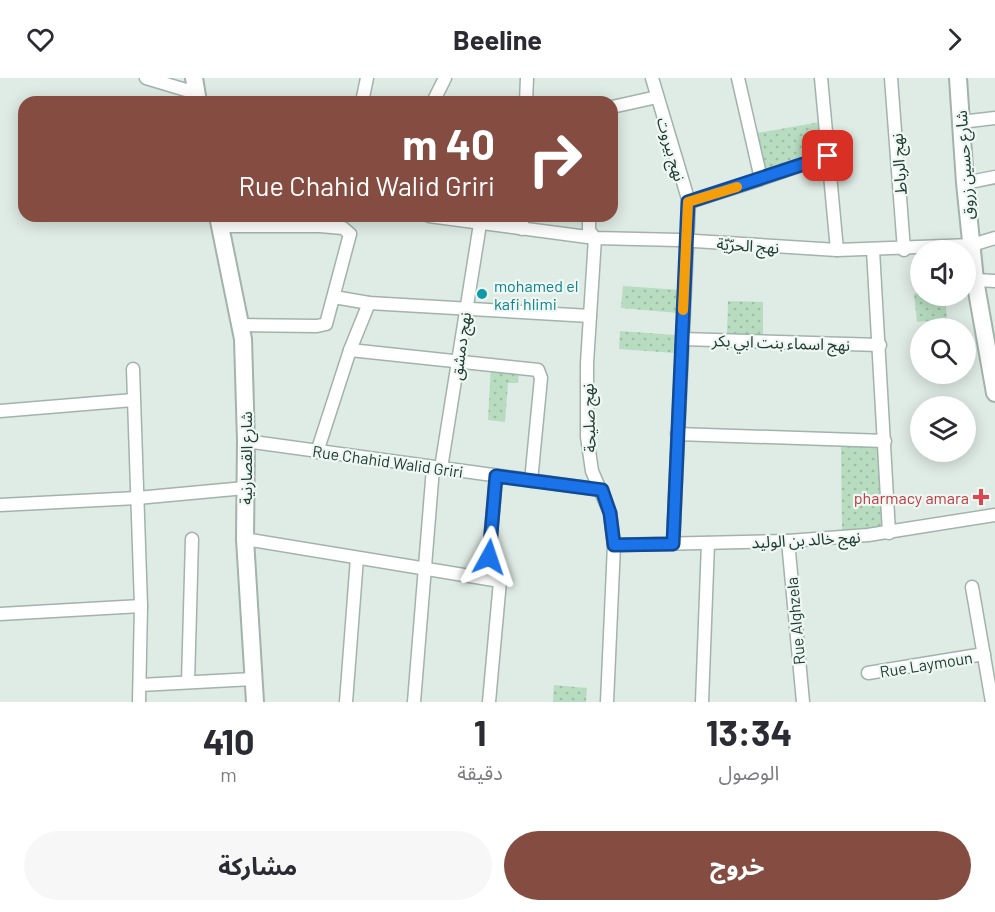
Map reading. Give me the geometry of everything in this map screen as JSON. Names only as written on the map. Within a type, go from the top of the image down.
[{"type":"street","points":[[146,78],[196,91]]},
{"type":"street","points":[[363,96],[367,78]]},
{"type":"street","points":[[436,96],[445,78]]},
{"type":"street","points":[[526,96],[527,78]]},
{"type":"street","name":"نهج بيروت","points":[[652,78],[688,202],[673,544]]},
{"type":"street","points":[[738,78],[761,179]]},
{"type":"street","points":[[821,78],[837,250]]},
{"type":"street","name":"نهج الرباط","points":[[891,78],[904,250]]},
{"type":"street","name":"شارع حسين زروق","points":[[958,78],[971,240]]},
{"type":"street","points":[[618,106],[657,97]]},
{"type":"street","points":[[961,122],[995,118]]},
{"type":"street","points":[[688,202],[828,156]]},
{"type":"street","points":[[965,183],[995,177]]},
{"type":"street","name":"شارع القصارنية","points":[[219,222],[243,339],[246,441],[245,539],[255,702]]},
{"type":"street","points":[[237,222],[343,228],[349,232],[350,238],[328,320],[322,325],[240,325]]},
{"type":"street","name":"نهج الحرّيّة","points":[[467,222],[595,238],[837,250],[910,250]]},
{"type":"street","points":[[522,222],[522,229]]},
{"type":"street","name":"نهج صليحة","points":[[589,222],[590,231],[595,238],[587,363],[587,438],[592,471],[610,513],[614,545],[607,702]]},
{"type":"street","name":"نهج دمشق","points":[[414,702],[425,568],[437,468],[458,361],[464,309],[480,224]]},
{"type":"street","name":"نهج الحرّيّة","points":[[976,244],[995,238]]},
{"type":"street","points":[[873,250],[889,533]]},
{"type":"street","points":[[976,280],[995,281]]},
{"type":"street","name":"شارع حسين زروق","points":[[976,285],[994,382]]},
{"type":"street","points":[[334,297],[369,303],[590,316]]},
{"type":"street","points":[[317,452],[350,350],[369,303]]},
{"type":"street","name":"نهج اسماء بنت ابي بكر","points":[[682,339],[880,345]]},
{"type":"street","points":[[350,350],[533,368],[540,374],[531,481]]},
{"type":"street","points":[[133,369],[141,606],[139,702]]},
{"type":"street","points":[[0,411],[133,400]]},
{"type":"street","points":[[677,434],[885,441]]},
{"type":"street","name":"Rue Chahid Walid Griri","points":[[246,441],[602,490]]},
{"type":"street","points":[[487,578],[496,476]]},
{"type":"street","points":[[0,505],[137,498],[245,488]]},
{"type":"street","name":"نهج خالد بن الوليد","points":[[614,545],[788,541],[889,533],[995,515]]},
{"type":"street","points":[[189,682],[192,539]]},
{"type":"street","points":[[245,539],[497,579],[501,585],[489,702]]},
{"type":"street","name":"Rue Alghzela","points":[[788,541],[803,702]]},
{"type":"street","points":[[702,702],[708,543]]},
{"type":"street","points":[[346,702],[357,558]]},
{"type":"street","points":[[972,587],[992,702]]},
{"type":"street","points":[[0,614],[141,606]]},
{"type":"street","name":"Rue Laymoun","points":[[868,673],[984,654]]},
{"type":"street","points":[[140,686],[254,679]]},
{"type":"green space","points":[[820,122],[824,152],[767,174],[757,133]]},
{"type":"green space","points":[[623,286],[680,290],[678,313],[621,308]]},
{"type":"green space","points":[[728,301],[763,302],[763,335],[727,334]]},
{"type":"green space","points":[[915,306],[946,306],[947,318],[917,318]]},
{"type":"green space","points":[[620,331],[676,335],[675,353],[619,349]]},
{"type":"green space","points":[[491,366],[519,369],[518,383],[508,383],[505,422],[488,420]]},
{"type":"green space","points":[[880,446],[883,529],[842,530],[841,447]]},
{"type":"green space","points":[[554,685],[587,688],[586,702],[553,702]]},
{"type":"slow traffic","points":[[683,310],[688,202],[737,187]]},
{"type":"place","name":"mohamed el kafi hlimi","points":[[482,294]]},
{"type":"place","name":"pharmacy amara","points":[[981,497]]},
{"type":"route","points":[[489,557],[496,476],[602,490],[610,513],[614,545],[673,544],[674,478],[688,202],[828,156]]}]
